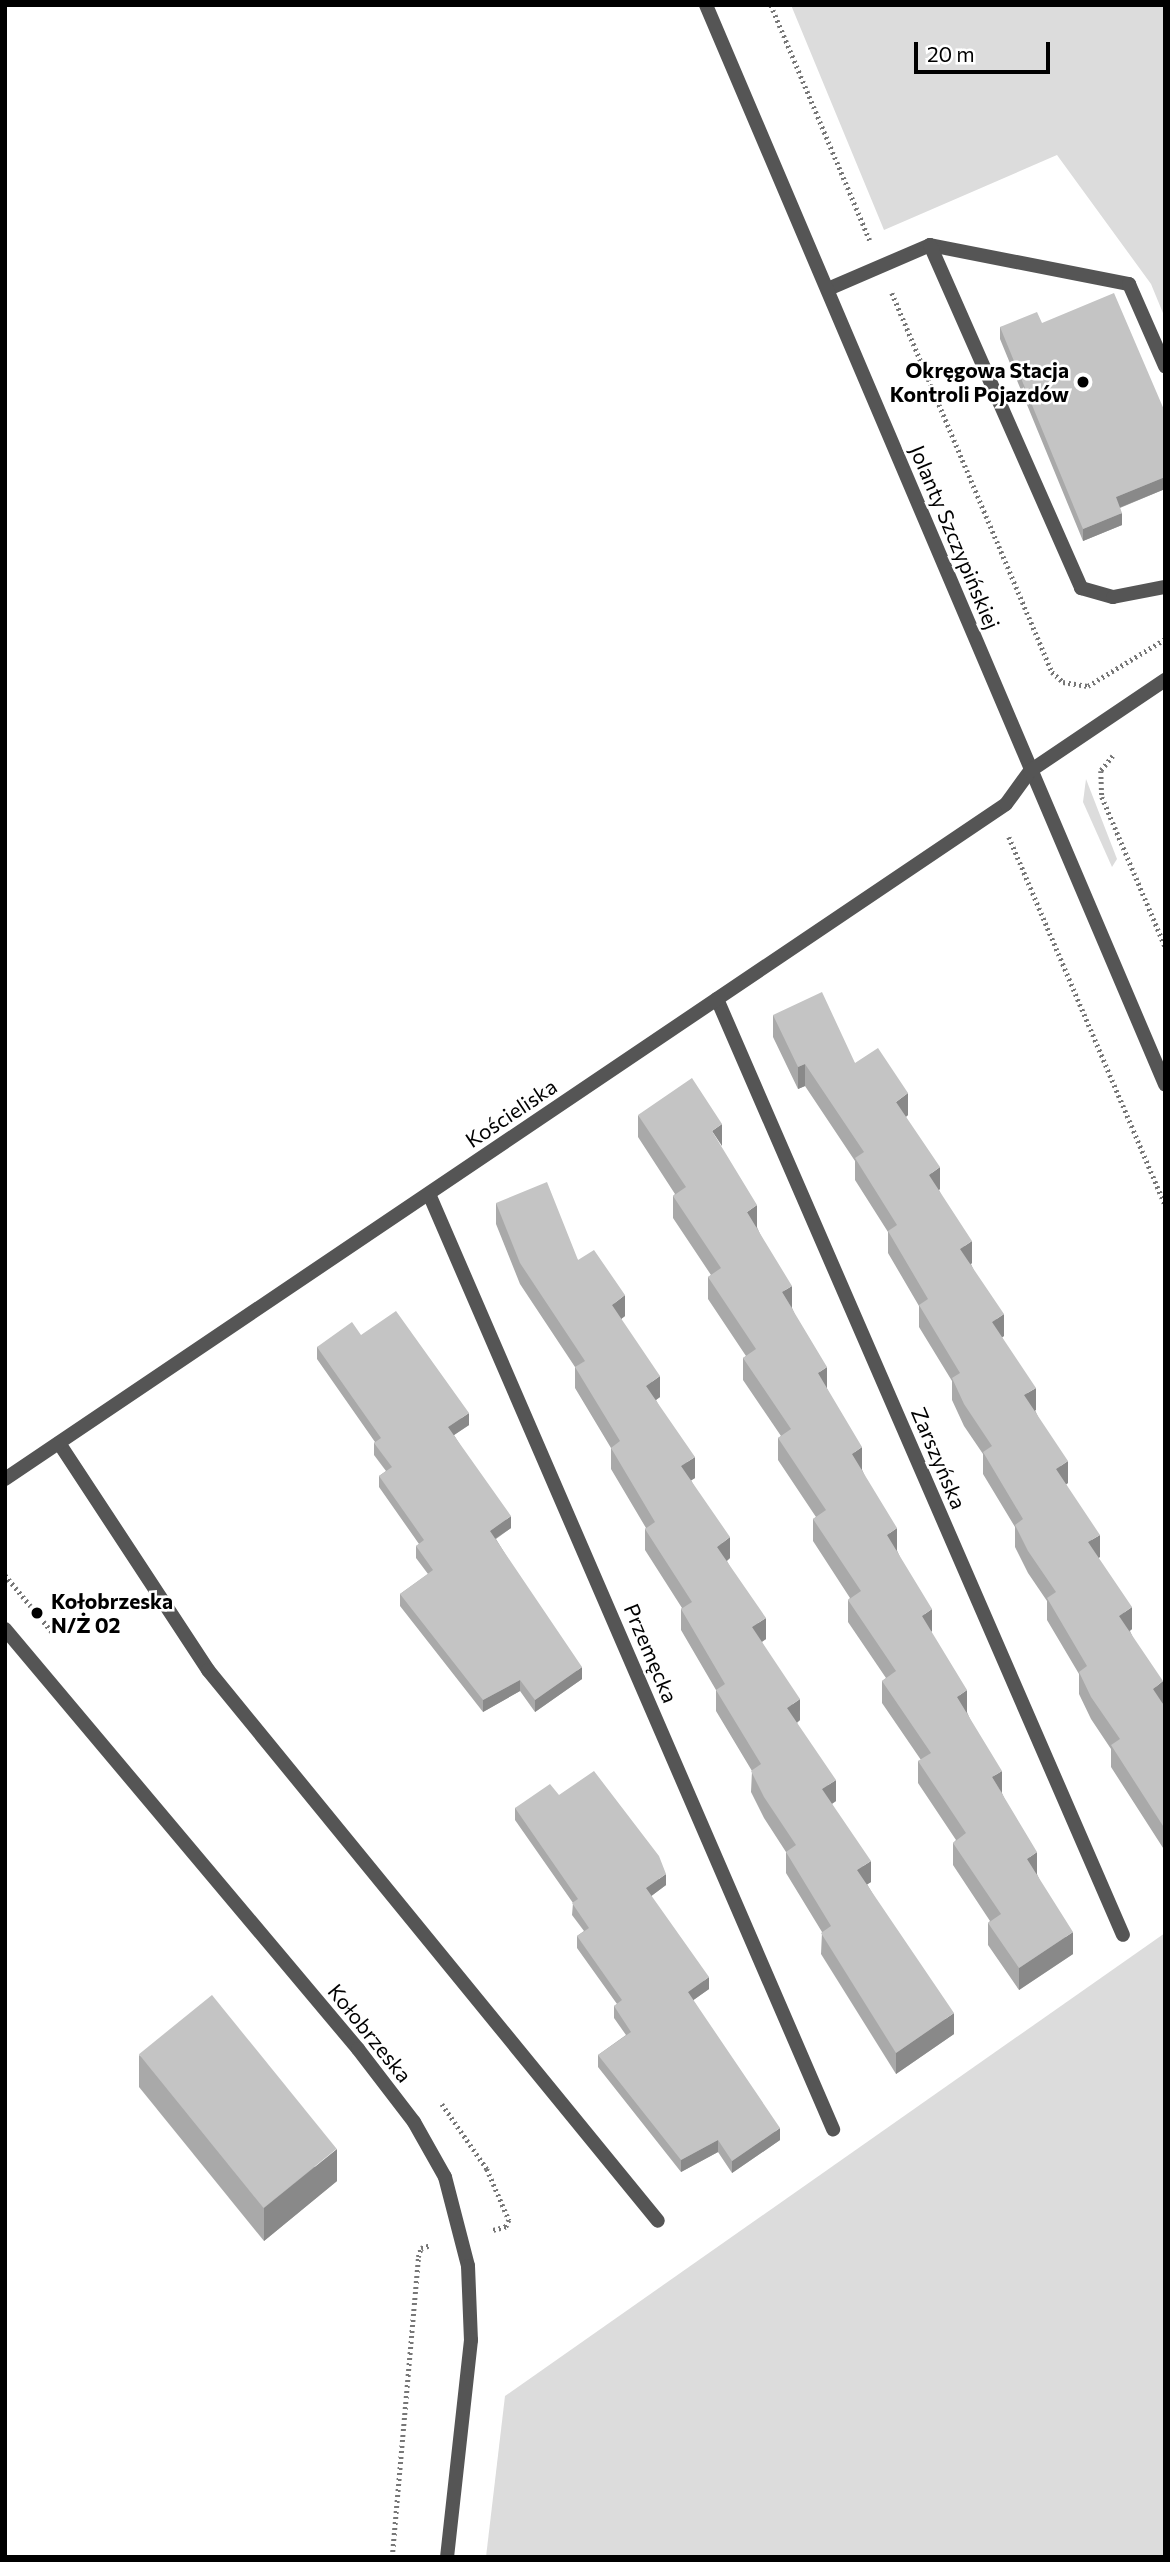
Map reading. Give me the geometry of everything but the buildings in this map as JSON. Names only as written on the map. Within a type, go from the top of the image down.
[{"type":"street","name":"Jolanty Szczypińskiej","points":[[706,5],[1165,1084]]},
{"type":"street","points":[[828,289],[880,264],[930,245],[1129,284],[1165,366]]},
{"type":"street","points":[[930,245],[1081,589],[1113,597],[1165,587]]},
{"type":"street","name":"Kościeliska","points":[[5,1479],[997,810],[1030,771],[1165,680]]},
{"type":"street","name":"Zarszyńska","points":[[717,999],[1123,1935]]},
{"type":"street","name":"Przemęcka","points":[[429,1194],[833,2129]]},
{"type":"street","points":[[59,1443],[208,1670],[658,2221]]},
{"type":"street","name":"Kołobrzeska","points":[[5,1629],[356,2046],[414,2122],[445,2178],[468,2266],[471,2340],[447,2557]]},
{"type":"path","points":[[771,5],[1052,672],[1077,687],[1100,679],[1165,639]]},
{"type":"path","points":[[1100,679],[1120,708]]},
{"type":"path","points":[[1117,751],[1101,771],[1102,797],[1165,946]]},
{"type":"path","points":[[997,810],[1165,1205]]},
{"type":"path","points":[[392,2557],[421,2248]]},
{"type":"shaded area","points":[[791,5],[1165,5],[1165,318],[1151,284],[1057,155],[884,230]]},
{"type":"shaded area","points":[[1086,779],[1117,859],[1112,867],[1083,802]]},
{"type":"shaded area","points":[[1165,1933],[1165,2557],[486,2557],[505,2396]]},
{"type":"place","name":"Okręgowa Stacja Kontroli Pojazdów","points":[[1083,382]]},
{"type":"place","name":"Kołobrzeska N/Ż 02","points":[[37,1613]]}]
